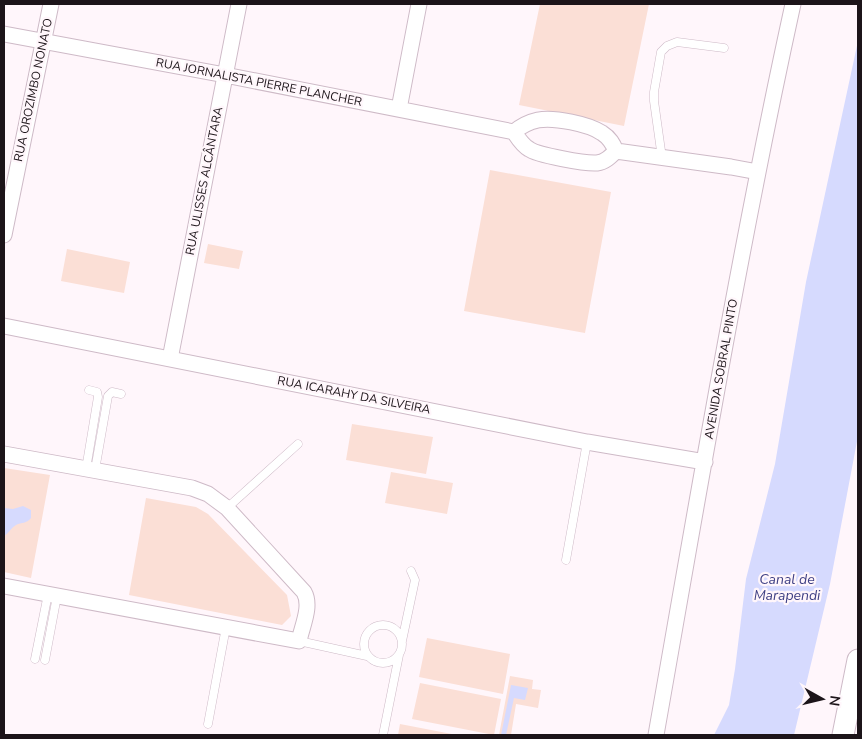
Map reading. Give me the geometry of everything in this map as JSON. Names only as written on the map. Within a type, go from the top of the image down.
[{"type":"street","name":"RUA OROZIMBO NONATO","points":[[4,235],[51,4]]},
{"type":"street","name":"RUA ULISSES ALCÂNTARA","points":[[170,359],[239,4]]},
{"type":"street","points":[[399,109],[420,4]]},
{"type":"street","name":"AVENIDA SOBRAL PINTO","points":[[656,735],[758,172],[794,4]]},
{"type":"street","name":"RUA JORNALISTA PIERRE PLANCHER","points":[[4,34],[514,132]]},
{"type":"street","points":[[536,120],[564,121],[601,132],[610,140],[616,151],[606,160],[597,163],[536,153],[522,144],[514,132],[536,120]]},
{"type":"street","points":[[616,151],[758,172]]},
{"type":"street","name":"RUA ICARAHY DA SILVEIRA","points":[[4,326],[587,442],[704,462]]},
{"type":"street","points":[[4,454],[192,488],[208,494],[227,508],[307,597],[308,604],[299,640],[4,586]]},
{"type":"street","points":[[843,735],[858,660]]},
{"type":"lane","points":[[662,158],[654,101],[661,52],[667,46],[677,42],[724,48]]},
{"type":"lane","points":[[89,390],[97,392],[98,397],[90,470]]},
{"type":"lane","points":[[90,470],[108,396],[112,392],[121,394]]},
{"type":"lane","points":[[566,560],[587,442]]},
{"type":"lane","points":[[227,508],[298,444]]},
{"type":"lane","points":[[383,734],[415,580],[411,571]]},
{"type":"lane","points":[[35,659],[53,595]]},
{"type":"lane","points":[[45,660],[53,595]]},
{"type":"lane","points":[[367,656],[363,644],[367,632],[372,628],[384,624],[390,626],[400,634],[402,641]]},
{"type":"lane","points":[[208,724],[226,627]]},
{"type":"lane","points":[[299,640],[367,656],[378,663],[384,664],[396,658],[400,653]]},
{"type":"shaded area","points":[[540,4],[649,4],[624,126],[519,105]]},
{"type":"shaded area","points":[[490,170],[611,192],[585,333],[464,311]]},
{"type":"shaded area","points":[[208,244],[243,251],[239,269],[204,263]]},
{"type":"shaded area","points":[[67,249],[130,262],[124,293],[61,281]]},
{"type":"shaded area","points":[[352,424],[433,437],[426,474],[346,460]]},
{"type":"shaded area","points":[[4,468],[50,475],[31,578],[4,572]]},
{"type":"shaded area","points":[[391,472],[453,483],[447,514],[385,503]]},
{"type":"shaded area","points":[[146,498],[196,507],[208,514],[287,595],[291,616],[282,625],[129,595]]},
{"type":"shaded area","points":[[427,638],[510,654],[503,694],[419,677]]},
{"type":"shaded area","points":[[510,676],[533,680],[532,689],[541,690],[538,708],[516,704],[511,735],[499,735]]},
{"type":"shaded area","points":[[420,683],[501,699],[494,735],[412,719]]},
{"type":"shaded area","points":[[400,724],[457,735],[398,735]]},
{"type":"water","name":"Canal de Marapendi","points":[[858,41],[858,436],[830,584],[794,735],[714,735],[729,705],[746,579],[775,464],[806,282]]},
{"type":"water","points":[[23,506],[31,510],[31,518],[26,522],[16,525],[4,536],[4,508],[13,509]]},
{"type":"water","points":[[511,685],[528,688],[525,700],[514,698],[506,735],[501,735]]}]
